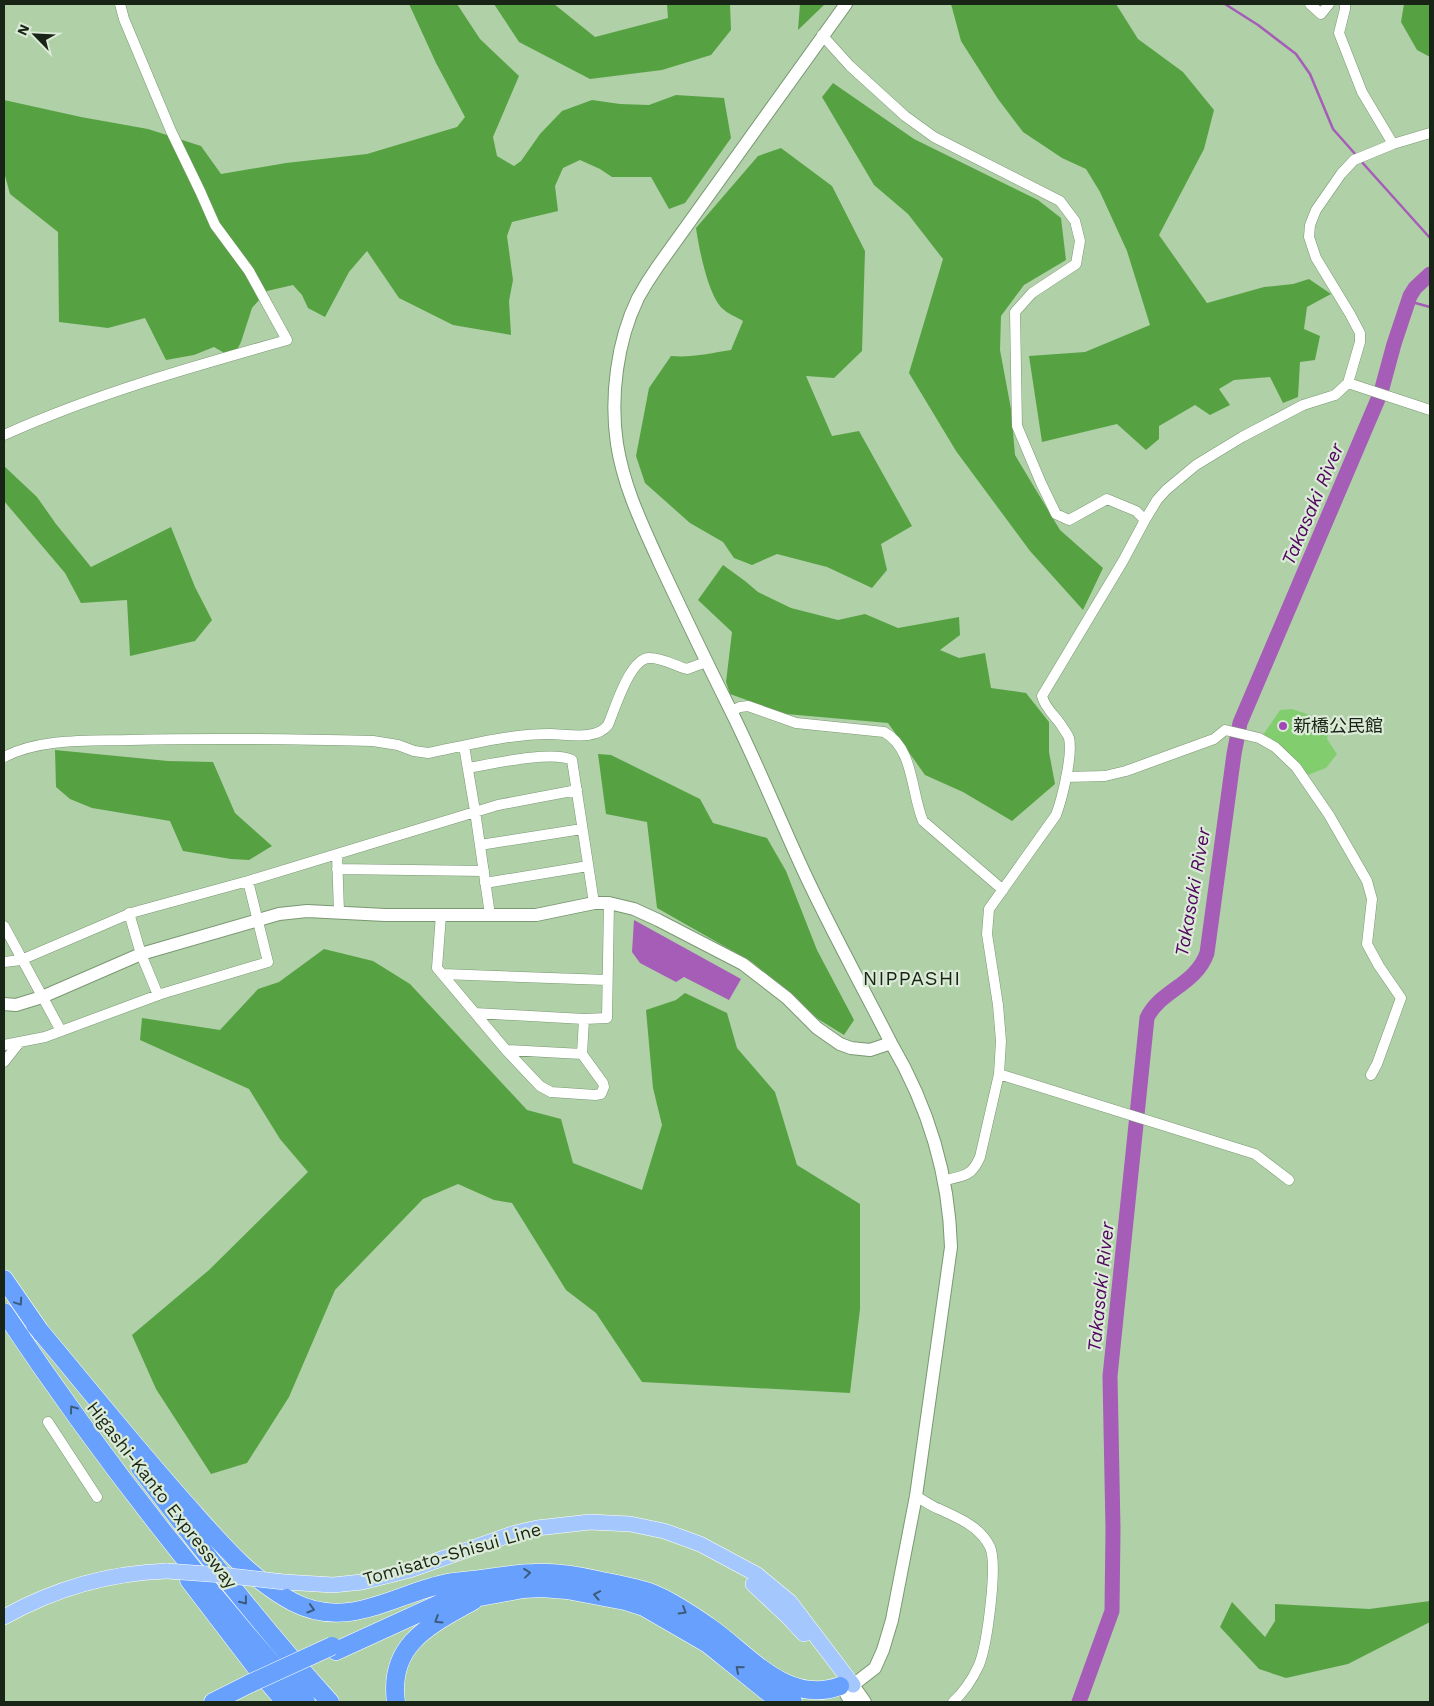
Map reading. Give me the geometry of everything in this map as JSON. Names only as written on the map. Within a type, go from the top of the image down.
[{"type":"highway","name":"Higashi-Kanto Expressway","points":[[4,1279],[87,1398],[202,1549],[330,1702]]},
{"type":"highway","name":"Higashi-Kanto Expressway","points":[[4,1312],[102,1449],[187,1560],[306,1702]]},
{"type":"highway","points":[[35,1325],[167,1484],[217,1539],[243,1566],[269,1587],[293,1602],[325,1612],[344,1613],[384,1605],[442,1584],[479,1588],[541,1588],[567,1590],[598,1596],[644,1607],[708,1644],[760,1687],[785,1701]]},
{"type":"highway","points":[[102,1449],[142,1515],[209,1607],[257,1669],[286,1702]]},
{"type":"highway","points":[[213,1702],[441,1603],[462,1597],[479,1588],[532,1572],[592,1579],[652,1593],[708,1625],[770,1678],[783,1686],[794,1691],[818,1694],[830,1691],[844,1694]]},
{"type":"highway","points":[[396,1702],[395,1680],[398,1668],[410,1645],[438,1619],[479,1588]]},
{"type":"highway","points":[[230,1702],[256,1684]]},
{"type":"main road","name":"Tomisato-Shisui Line","points":[[4,1617],[33,1601],[72,1587],[130,1574],[167,1571],[333,1585],[376,1579],[410,1570],[515,1533],[579,1523],[622,1528],[659,1537],[700,1552],[740,1573],[790,1618],[814,1648],[844,1694]]},
{"type":"street","points":[[4,435],[40,419],[132,385],[287,340],[249,271],[215,225],[170,131],[124,19],[120,4]]},
{"type":"street","points":[[846,4],[649,279],[629,321],[619,360],[615,390],[615,417],[621,466],[632,504],[731,711],[805,874],[890,1043],[907,1070],[919,1096],[945,1180],[950,1219],[951,1247],[916,1496],[892,1620],[883,1650],[874,1668],[844,1694],[865,1702]]},
{"type":"street","points":[[1310,4],[1322,14],[1329,4]]},
{"type":"street","points":[[1344,4],[1345,9],[1339,33],[1362,92],[1393,144]]},
{"type":"street","points":[[822,35],[850,66],[905,116],[934,137],[1060,201],[1075,221],[1080,241],[1076,264],[1032,293],[1015,312],[1017,426],[1056,514],[1069,520],[1107,499],[1136,511],[1145,520]]},
{"type":"street","points":[[945,1180],[964,1176],[975,1168],[980,1157],[999,1074],[1001,1041],[999,1014],[987,934],[989,909],[1056,815],[1066,777],[1069,738],[1043,702],[1042,696],[1123,561],[1157,500],[1166,490],[1196,465],[1242,437],[1303,405],[1335,395],[1348,383],[1360,342],[1360,333],[1316,258],[1309,237],[1310,225],[1316,210],[1336,181],[1354,160],[1393,144],[1430,133]]},
{"type":"street","points":[[1348,383],[1430,410]]},
{"type":"street","points":[[4,758],[16,751],[38,745],[97,741],[197,738],[373,741],[398,745],[421,753],[531,734],[592,734],[600,732],[608,725],[627,678],[641,660],[647,658],[657,659],[688,669],[706,662]]},
{"type":"street","points":[[731,711],[748,706],[796,723],[884,732],[894,737],[910,767],[918,807],[924,821],[1003,890]]},
{"type":"street","points":[[1066,777],[1105,776],[1126,771],[1214,739],[1225,730],[1259,738],[1296,766],[1329,815],[1367,881],[1372,900],[1367,944],[1379,966],[1401,998],[1377,1064],[1371,1074]]},
{"type":"street","points":[[464,746],[490,915]]},
{"type":"street","points":[[468,768],[536,758],[566,757],[572,760],[594,903]]},
{"type":"street","points":[[4,962],[21,960],[129,913],[248,881],[475,811],[577,790]]},
{"type":"street","points":[[480,845],[582,829]]},
{"type":"street","points":[[337,854],[338,912]]},
{"type":"street","points":[[485,883],[588,866]]},
{"type":"street","points":[[337,869],[484,871]]},
{"type":"street","points":[[4,1044],[19,1043],[45,1037],[158,995],[268,962],[248,881]]},
{"type":"street","points":[[4,1004],[16,1005],[42,997],[141,954],[280,914],[338,912],[536,915],[594,903],[609,903],[642,913],[743,964],[787,998],[817,1028],[840,1044],[851,1048],[870,1050],[890,1043]]},
{"type":"street","points":[[475,1014],[584,1019],[608,1018],[609,903]]},
{"type":"street","points":[[129,913],[141,954],[158,995]]},
{"type":"street","points":[[441,915],[437,968],[506,1050],[540,1086],[552,1092],[596,1095],[602,1094],[604,1091],[603,1083],[582,1054],[584,1019]]},
{"type":"street","points":[[4,926],[61,1031]]},
{"type":"street","points":[[442,974],[607,980]]},
{"type":"street","points":[[4,1062],[19,1043]]},
{"type":"street","points":[[506,1050],[582,1054]]},
{"type":"street","points":[[999,1074],[1255,1154],[1289,1180]]},
{"type":"street","points":[[48,1422],[97,1497]]},
{"type":"street","points":[[916,1496],[962,1519],[978,1532],[990,1547],[993,1560],[992,1589],[980,1663],[971,1680],[953,1702]]},
{"type":"green space","points":[[409,4],[457,4],[480,39],[519,76],[493,137],[497,156],[514,166],[521,161],[540,134],[562,111],[592,100],[620,104],[649,105],[676,95],[724,98],[731,138],[685,203],[669,209],[651,177],[612,177],[580,160],[563,168],[555,186],[558,211],[512,222],[507,236],[513,280],[509,301],[511,335],[453,325],[399,298],[367,251],[349,272],[325,317],[308,308],[302,295],[293,285],[267,291],[252,308],[241,342],[233,358],[214,347],[194,355],[166,360],[145,318],[108,328],[59,322],[58,232],[10,194],[4,172],[4,100],[148,129],[201,146],[221,174],[286,163],[367,154],[457,127],[465,117],[436,63]]},
{"type":"green space","points":[[494,4],[554,4],[595,37],[668,18],[667,4],[730,4],[731,30],[711,55],[662,70],[590,79],[519,42]]},
{"type":"green space","points":[[800,4],[825,4],[798,30]]},
{"type":"green space","points":[[951,4],[1116,4],[1138,39],[1183,72],[1214,110],[1204,149],[1159,235],[1207,303],[1264,287],[1293,284],[1309,279],[1331,294],[1307,307],[1304,329],[1320,336],[1315,360],[1300,362],[1298,397],[1283,403],[1270,377],[1234,380],[1219,389],[1230,405],[1210,415],[1195,405],[1159,426],[1159,439],[1146,450],[1117,424],[1042,442],[1029,356],[1085,352],[1150,325],[1127,251],[1100,192],[1086,169],[1062,158],[1023,132],[998,99],[961,41]]},
{"type":"green space","points":[[1404,4],[1430,4],[1430,57],[1417,50],[1401,22]]},
{"type":"green space","points":[[833,83],[914,139],[1038,200],[1061,218],[1066,260],[1024,285],[1001,316],[1000,350],[1011,409],[1015,455],[1060,530],[1103,568],[1083,610],[1030,551],[956,451],[909,373],[943,259],[908,214],[874,185],[822,97]]},
{"type":"green space","points":[[781,148],[832,186],[865,251],[862,351],[834,378],[806,376],[832,436],[859,431],[912,526],[881,544],[887,570],[872,588],[827,567],[777,554],[752,565],[734,558],[723,542],[690,523],[645,483],[636,456],[649,388],[671,356],[694,356],[731,350],[743,321],[723,309],[713,294],[705,271],[696,228],[758,156]]},
{"type":"green space","points":[[4,466],[37,497],[91,567],[171,527],[195,587],[212,620],[195,641],[130,656],[127,600],[81,603],[65,573],[4,501]]},
{"type":"green space","points":[[723,565],[758,592],[791,608],[838,620],[865,614],[898,628],[959,617],[960,635],[940,650],[959,658],[985,653],[991,688],[1026,693],[1049,722],[1049,752],[1055,784],[1012,821],[963,792],[925,775],[888,723],[786,714],[730,694],[726,682],[732,632],[698,600]]},
{"type":"green space","points":[[1292,709],[1321,719],[1342,722],[1337,728],[1329,729],[1327,739],[1337,754],[1326,768],[1305,776],[1261,738],[1280,710]]},
{"type":"green space","points":[[55,750],[168,761],[213,762],[235,813],[272,846],[249,860],[183,851],[170,821],[92,808],[70,799],[56,787]]},
{"type":"green space","points":[[598,754],[611,755],[700,799],[713,823],[767,838],[786,871],[817,950],[854,1020],[844,1035],[818,1019],[752,962],[657,908],[647,822],[606,814]]},
{"type":"green space","points":[[324,949],[373,961],[410,984],[527,1110],[561,1119],[573,1163],[642,1190],[662,1125],[653,1088],[646,1010],[676,1000],[685,993],[727,1013],[737,1048],[775,1092],[797,1165],[860,1204],[860,1309],[850,1393],[642,1382],[596,1313],[566,1290],[512,1203],[494,1200],[458,1184],[423,1199],[335,1290],[289,1397],[247,1463],[211,1474],[156,1389],[132,1335],[209,1270],[308,1172],[280,1139],[249,1089],[140,1040],[142,1018],[220,1030],[258,989],[279,982]]},
{"type":"green space","points":[[1430,1601],[1430,1622],[1348,1664],[1286,1678],[1259,1669],[1220,1627],[1232,1602],[1265,1637],[1275,1621],[1275,1604],[1369,1609]]},
{"type":"shaded area","points":[[634,920],[741,979],[729,1000],[684,977],[676,982],[640,963],[632,952]]},
{"type":"waterway","points":[[1225,4],[1258,25],[1296,54],[1310,74],[1333,129],[1356,155]]},
{"type":"waterway","points":[[1360,160],[1430,238]]},
{"type":"waterway","name":"Takasaki River","points":[[1079,1702],[1112,1611],[1113,1529],[1110,1376],[1147,1018],[1160,1001],[1195,973],[1207,953],[1234,754],[1240,723],[1381,392],[1410,296],[1415,288],[1430,274]]},
{"type":"waterway","points":[[1408,301],[1430,307]]},
{"type":"place","name":"新橋公民館","points":[[1283,726]]},
{"type":"district","name":"NIPPASHI","points":[[912,978]]}]
